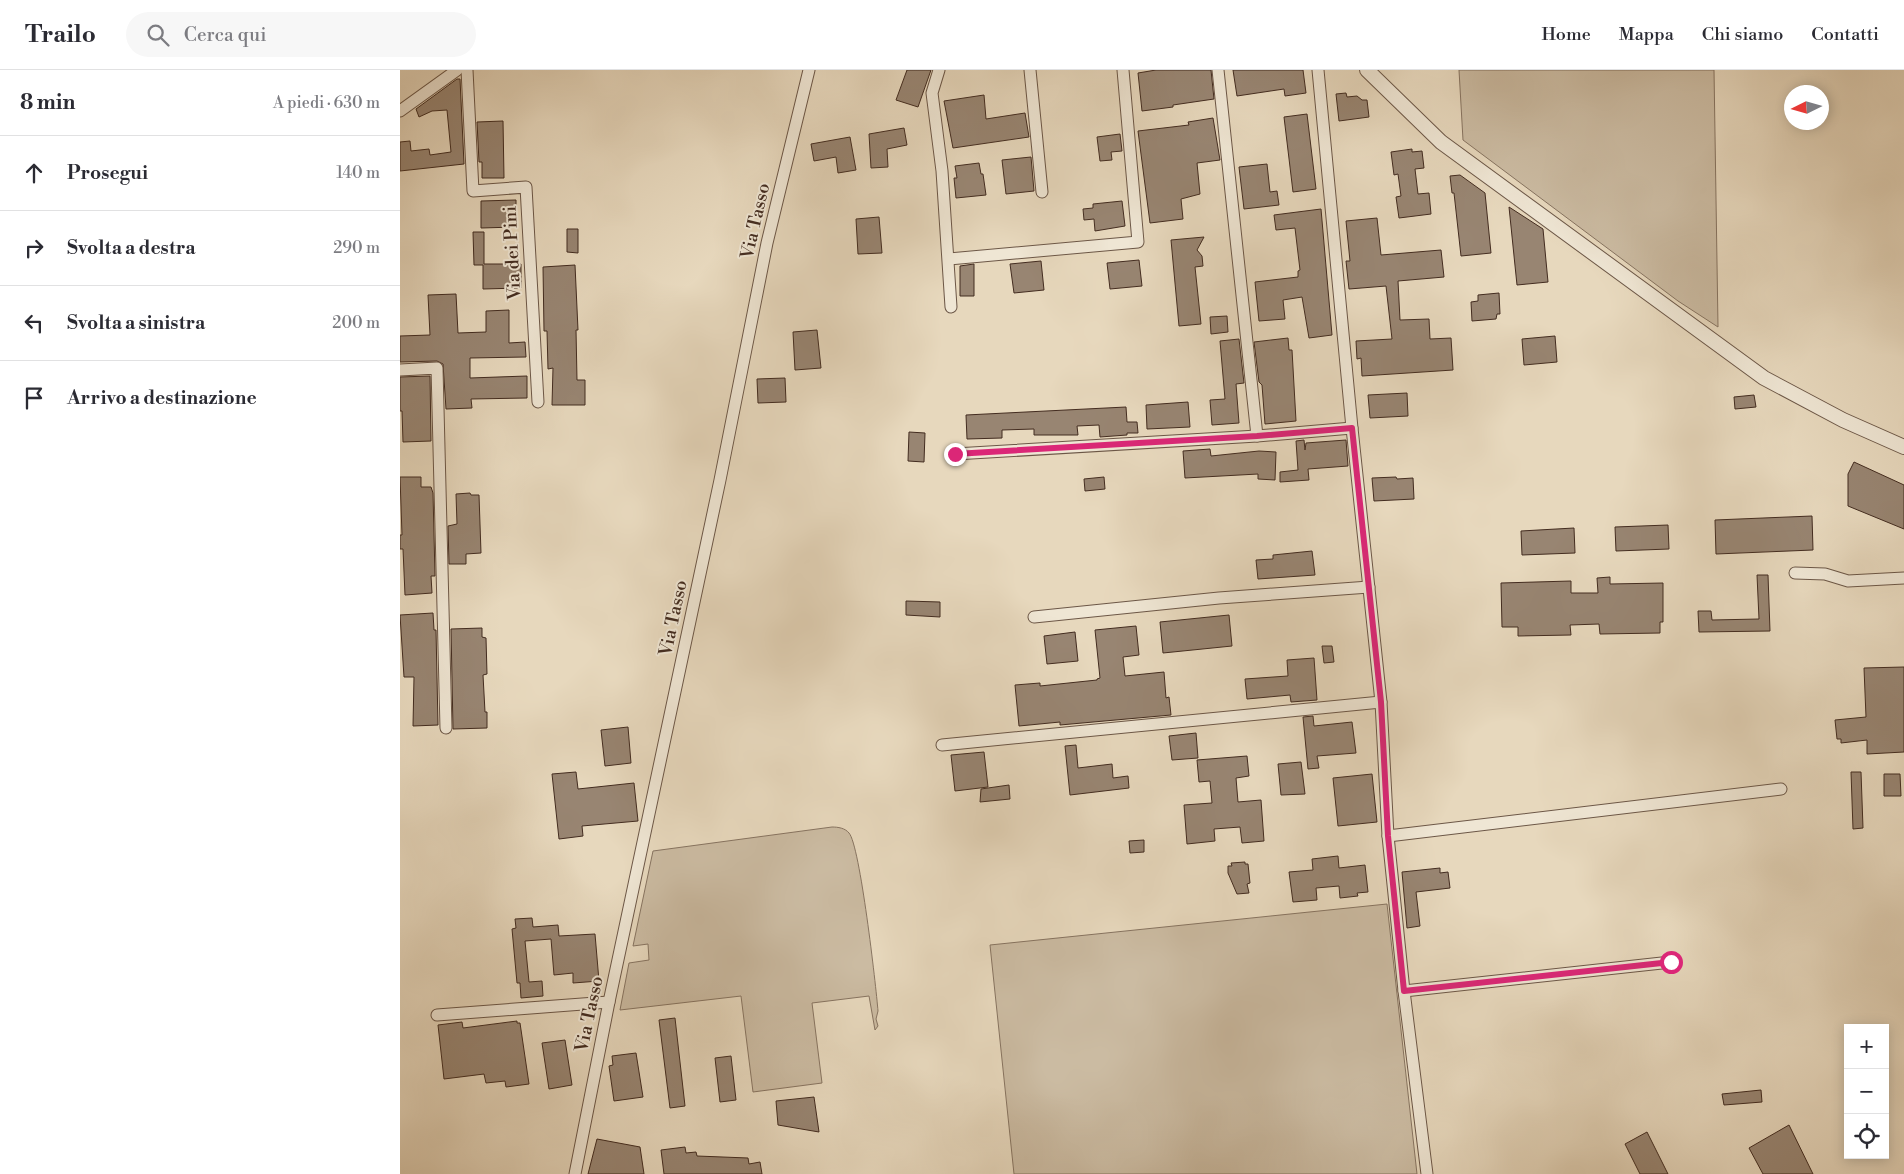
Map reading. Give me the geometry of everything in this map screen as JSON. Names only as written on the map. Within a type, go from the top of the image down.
[{"type":"street","points":[[400,111],[457,70]]},
{"type":"street","name":"Via dei Pini","points":[[467,70],[473,191],[526,187],[538,402]]},
{"type":"street","name":"Via Tasso","points":[[575,1174],[609,1002],[720,480],[767,243],[809,70]]},
{"type":"street","points":[[939,70],[932,93],[942,172],[951,307]]},
{"type":"street","points":[[1030,70],[1042,192]]},
{"type":"street","points":[[949,259],[1138,242],[1124,70]]},
{"type":"street","points":[[1218,70],[1257,436]]},
{"type":"street","points":[[1318,70],[1352,428],[1381,702],[1388,836],[1404,991],[1427,1174]]},
{"type":"street","points":[[1367,70],[1441,142],[1764,378],[1843,420],[1904,447]]},
{"type":"street","points":[[400,370],[437,368],[446,728]]},
{"type":"street","points":[[955,454],[1257,436],[1352,428]]},
{"type":"street","points":[[1795,573],[1825,574],[1848,581],[1904,578]]},
{"type":"street","points":[[1034,617],[1219,598],[1369,587]]},
{"type":"street","points":[[942,745],[1381,702]]},
{"type":"street","points":[[1388,836],[1781,790]]},
{"type":"street","points":[[1404,991],[1671,962]]},
{"type":"street","points":[[437,1015],[609,1002]]},
{"type":"shaded area","points":[[1459,70],[1714,70],[1718,327],[1678,301],[1463,140]]},
{"type":"shaded area","points":[[832,827],[841,828],[849,833],[858,862],[871,947],[878,1026],[875,1030],[869,996],[812,1003],[822,1083],[753,1092],[741,996],[620,1010],[629,963],[649,960],[648,944],[633,946],[653,851]]},
{"type":"shaded area","points":[[1387,904],[1417,1174],[1014,1174],[990,945]]},
{"type":"building","points":[[907,70],[931,70],[918,107],[896,100]]},
{"type":"building","points":[[1156,70],[1211,70],[1214,99],[1142,111],[1138,73]]},
{"type":"building","points":[[1233,70],[1303,70],[1306,93],[1285,96],[1284,89],[1237,96]]},
{"type":"building","points":[[457,79],[460,79],[464,164],[400,171],[400,142],[410,141],[411,151],[429,149],[430,155],[451,152],[447,110],[432,111],[419,117],[416,109]]},
{"type":"building","points":[[1346,93],[1347,97],[1357,96],[1362,100],[1367,100],[1369,117],[1339,121],[1336,94]]},
{"type":"building","points":[[984,95],[986,119],[1025,113],[1029,137],[953,148],[944,101]]},
{"type":"building","points":[[1307,114],[1316,189],[1293,192],[1284,117]]},
{"type":"building","points":[[1213,118],[1220,160],[1197,163],[1200,194],[1181,199],[1183,219],[1150,223],[1138,131],[1189,125],[1188,122]]},
{"type":"building","points":[[503,121],[504,178],[482,178],[482,162],[479,162],[477,122]]},
{"type":"building","points":[[904,128],[907,145],[887,149],[888,167],[871,168],[869,134]]},
{"type":"building","points":[[1120,134],[1122,151],[1111,152],[1112,160],[1100,161],[1097,137]]},
{"type":"building","points":[[850,137],[856,170],[838,173],[836,157],[814,161],[811,144]]},
{"type":"building","points":[[1412,149],[1412,152],[1422,151],[1424,168],[1415,169],[1418,194],[1429,193],[1431,214],[1399,218],[1396,197],[1401,196],[1398,174],[1394,175],[1391,152]]},
{"type":"building","points":[[1031,157],[1034,191],[1006,194],[1002,160]]},
{"type":"building","points":[[979,163],[981,174],[983,174],[986,195],[956,198],[954,178],[957,178],[955,166]]},
{"type":"building","points":[[1267,164],[1270,192],[1277,191],[1279,205],[1244,209],[1239,167]]},
{"type":"building","points":[[1460,175],[1485,193],[1491,253],[1461,256],[1454,193],[1452,193],[1450,176]]},
{"type":"building","points":[[516,200],[516,227],[481,228],[481,201]]},
{"type":"building","points":[[1122,201],[1125,226],[1095,231],[1094,219],[1084,220],[1083,209],[1093,208],[1093,204]]},
{"type":"building","points":[[1509,207],[1543,229],[1548,282],[1517,285]]},
{"type":"building","points":[[1321,209],[1332,335],[1309,338],[1302,297],[1283,300],[1285,319],[1259,321],[1255,282],[1298,277],[1298,271],[1300,270],[1295,228],[1276,230],[1274,215]]},
{"type":"building","points":[[879,217],[882,253],[858,254],[856,219]]},
{"type":"building","points":[[1377,218],[1381,255],[1441,250],[1444,277],[1398,281],[1400,320],[1429,319],[1430,339],[1451,338],[1453,370],[1362,376],[1361,358],[1357,359],[1356,341],[1392,339],[1386,286],[1349,289],[1346,261],[1350,261],[1346,221]]},
{"type":"building","points":[[567,229],[578,229],[578,253],[567,252]]},
{"type":"building","points":[[473,232],[484,232],[484,264],[521,264],[521,288],[483,289],[483,265],[474,265]]},
{"type":"building","points":[[1204,237],[1197,250],[1202,256],[1203,266],[1195,267],[1201,324],[1179,326],[1171,240]]},
{"type":"building","points":[[1139,260],[1142,286],[1110,289],[1107,263]]},
{"type":"building","points":[[1041,261],[1044,290],[1014,293],[1010,264]]},
{"type":"building","points":[[974,264],[974,296],[960,296],[960,266]]},
{"type":"building","points":[[575,265],[578,330],[576,330],[577,380],[585,380],[585,405],[552,405],[553,368],[548,369],[547,331],[544,331],[543,267]]},
{"type":"building","points":[[1499,293],[1500,314],[1497,314],[1496,319],[1472,321],[1471,302],[1478,301],[1478,295]]},
{"type":"building","points":[[456,294],[458,333],[486,332],[486,311],[509,310],[509,343],[525,342],[526,357],[470,358],[470,378],[527,376],[527,398],[471,399],[472,408],[446,409],[443,364],[437,361],[400,362],[400,336],[430,335],[428,295]]},
{"type":"building","points":[[1227,316],[1228,332],[1211,334],[1210,317]]},
{"type":"building","points":[[817,330],[821,368],[795,370],[793,332]]},
{"type":"building","points":[[1555,336],[1557,362],[1524,365],[1522,339]]},
{"type":"building","points":[[1288,338],[1289,350],[1292,350],[1296,421],[1265,424],[1262,385],[1259,382],[1254,342]]},
{"type":"building","points":[[1239,339],[1244,383],[1236,384],[1239,423],[1212,425],[1210,400],[1225,399],[1220,341]]},
{"type":"building","points":[[430,376],[431,441],[403,442],[402,411],[400,411],[400,377]]},
{"type":"building","points":[[785,378],[786,402],[758,403],[757,379]]},
{"type":"building","points":[[1407,393],[1408,416],[1370,418],[1368,395]]},
{"type":"building","points":[[1754,395],[1756,407],[1735,409],[1734,397]]},
{"type":"building","points":[[1188,402],[1190,427],[1147,429],[1146,405]]},
{"type":"building","points":[[1126,407],[1127,422],[1137,422],[1138,433],[1100,437],[1099,425],[1077,426],[1078,435],[1034,435],[1034,429],[1002,430],[1002,438],[967,439],[966,415]]},
{"type":"building","points":[[909,432],[925,433],[924,462],[908,461]]},
{"type":"building","points":[[1304,440],[1305,450],[1306,443],[1346,440],[1348,466],[1308,469],[1309,480],[1280,482],[1280,472],[1298,470],[1296,441]]},
{"type":"building","points":[[1210,449],[1211,456],[1259,451],[1276,452],[1275,480],[1258,479],[1258,474],[1185,478],[1183,451]]},
{"type":"building","points":[[1854,462],[1904,485],[1904,529],[1848,506],[1848,474]]},
{"type":"building","points":[[400,477],[421,477],[421,487],[431,487],[433,493],[435,576],[431,576],[432,593],[405,595],[403,549],[400,549],[400,535],[402,535]]},
{"type":"building","points":[[1104,477],[1105,489],[1085,491],[1084,479]]},
{"type":"building","points":[[1396,477],[1397,479],[1413,478],[1414,499],[1374,501],[1372,478]]},
{"type":"building","points":[[470,493],[471,495],[479,495],[481,553],[466,554],[466,564],[449,564],[448,526],[457,524],[456,494]]},
{"type":"building","points":[[1812,516],[1813,550],[1716,554],[1715,520]]},
{"type":"building","points":[[1668,525],[1669,549],[1616,551],[1615,527]]},
{"type":"building","points":[[1574,528],[1575,553],[1522,555],[1521,531]]},
{"type":"building","points":[[1312,551],[1315,575],[1258,579],[1256,560],[1273,559],[1273,555]]},
{"type":"building","points":[[1757,575],[1768,575],[1770,631],[1699,632],[1698,611],[1711,611],[1712,620],[1759,619]]},
{"type":"building","points":[[1610,577],[1610,584],[1663,583],[1663,622],[1660,622],[1660,633],[1600,634],[1599,624],[1570,625],[1571,635],[1518,636],[1518,627],[1502,627],[1501,583],[1571,581],[1571,593],[1598,593],[1597,578]]},
{"type":"building","points":[[906,601],[940,602],[940,617],[906,615]]},
{"type":"building","points":[[433,613],[434,630],[436,630],[438,725],[413,726],[414,677],[404,677],[400,615]]},
{"type":"building","points":[[1229,615],[1232,646],[1163,653],[1160,622]]},
{"type":"building","points":[[1136,626],[1139,655],[1123,657],[1125,676],[1164,672],[1166,698],[1169,697],[1171,715],[1060,725],[1060,722],[1019,726],[1015,685],[1040,683],[1040,686],[1097,680],[1100,678],[1095,630]]},
{"type":"building","points":[[482,628],[482,637],[486,638],[487,674],[483,675],[487,728],[453,729],[451,629]]},
{"type":"building","points":[[1075,632],[1078,661],[1047,664],[1044,636]]},
{"type":"building","points":[[1322,646],[1332,646],[1334,662],[1324,663]]},
{"type":"building","points":[[1314,658],[1317,700],[1291,702],[1290,695],[1247,699],[1245,679],[1288,676],[1287,660]]},
{"type":"building","points":[[1904,667],[1904,752],[1867,754],[1867,740],[1841,743],[1841,739],[1837,739],[1835,720],[1866,717],[1864,668]]},
{"type":"building","points":[[1313,716],[1314,726],[1352,722],[1356,753],[1317,756],[1319,768],[1308,769],[1303,717]]},
{"type":"building","points":[[628,727],[631,763],[605,766],[601,730]]},
{"type":"building","points":[[1196,733],[1198,758],[1172,760],[1169,736]]},
{"type":"building","points":[[1076,745],[1078,768],[1112,764],[1113,778],[1128,776],[1129,788],[1070,795],[1065,746]]},
{"type":"building","points":[[984,752],[988,787],[955,791],[951,755]]},
{"type":"building","points":[[1247,756],[1249,776],[1236,778],[1238,802],[1261,800],[1264,841],[1242,843],[1240,827],[1214,829],[1215,841],[1187,844],[1184,805],[1212,803],[1210,781],[1199,782],[1197,760]]},
{"type":"building","points":[[1301,762],[1305,794],[1281,795],[1278,764]]},
{"type":"building","points":[[576,772],[578,789],[634,783],[638,821],[582,826],[583,836],[559,839],[552,774]]},
{"type":"building","points":[[1851,772],[1861,772],[1863,828],[1853,829]]},
{"type":"building","points":[[1372,774],[1377,822],[1338,826],[1333,778]]},
{"type":"building","points":[[1884,774],[1900,774],[1901,796],[1884,796]]},
{"type":"building","points":[[1009,785],[1010,799],[980,802],[981,789]]},
{"type":"building","points":[[1144,840],[1144,852],[1130,853],[1129,841]]},
{"type":"building","points":[[1338,856],[1339,868],[1365,865],[1368,892],[1357,893],[1358,896],[1340,898],[1339,886],[1316,888],[1317,900],[1293,902],[1289,872],[1313,870],[1312,859]]},
{"type":"building","points":[[1245,862],[1245,864],[1248,864],[1250,883],[1247,884],[1249,893],[1237,894],[1228,873],[1228,866],[1232,866],[1231,863]]},
{"type":"building","points":[[1440,868],[1440,873],[1448,872],[1450,888],[1416,892],[1420,926],[1407,928],[1402,872]]},
{"type":"building","points":[[532,918],[533,927],[558,925],[559,936],[595,934],[599,981],[573,983],[573,973],[554,975],[551,939],[525,941],[529,982],[542,981],[543,996],[521,998],[520,983],[517,983],[512,929],[516,928],[515,919]]},
{"type":"building","points":[[675,1018],[685,1106],[670,1108],[659,1020]]},
{"type":"building","points":[[517,1021],[517,1023],[520,1023],[529,1084],[506,1087],[505,1081],[486,1083],[484,1074],[444,1079],[438,1025],[462,1022],[463,1028]]},
{"type":"building","points":[[565,1040],[572,1085],[549,1089],[542,1043]]},
{"type":"building","points":[[636,1053],[643,1097],[614,1101],[609,1066],[613,1065],[612,1056]]},
{"type":"building","points":[[731,1056],[736,1100],[720,1102],[715,1058]]},
{"type":"building","points":[[1761,1090],[1762,1102],[1724,1105],[1722,1094]]},
{"type":"building","points":[[814,1097],[819,1132],[778,1125],[776,1101]]},
{"type":"building","points":[[1789,1125],[1813,1174],[1763,1174],[1749,1148]]},
{"type":"building","points":[[1647,1132],[1668,1174],[1640,1174],[1625,1144]]},
{"type":"building","points":[[597,1139],[640,1147],[644,1174],[588,1174]]},
{"type":"building","points":[[685,1147],[686,1153],[696,1152],[697,1156],[748,1158],[749,1164],[760,1162],[762,1174],[664,1174],[661,1150]]},
{"type":"route","points":[[955,454],[1257,436],[1352,428],[1381,702],[1388,836],[1404,991],[1671,962]]}]
